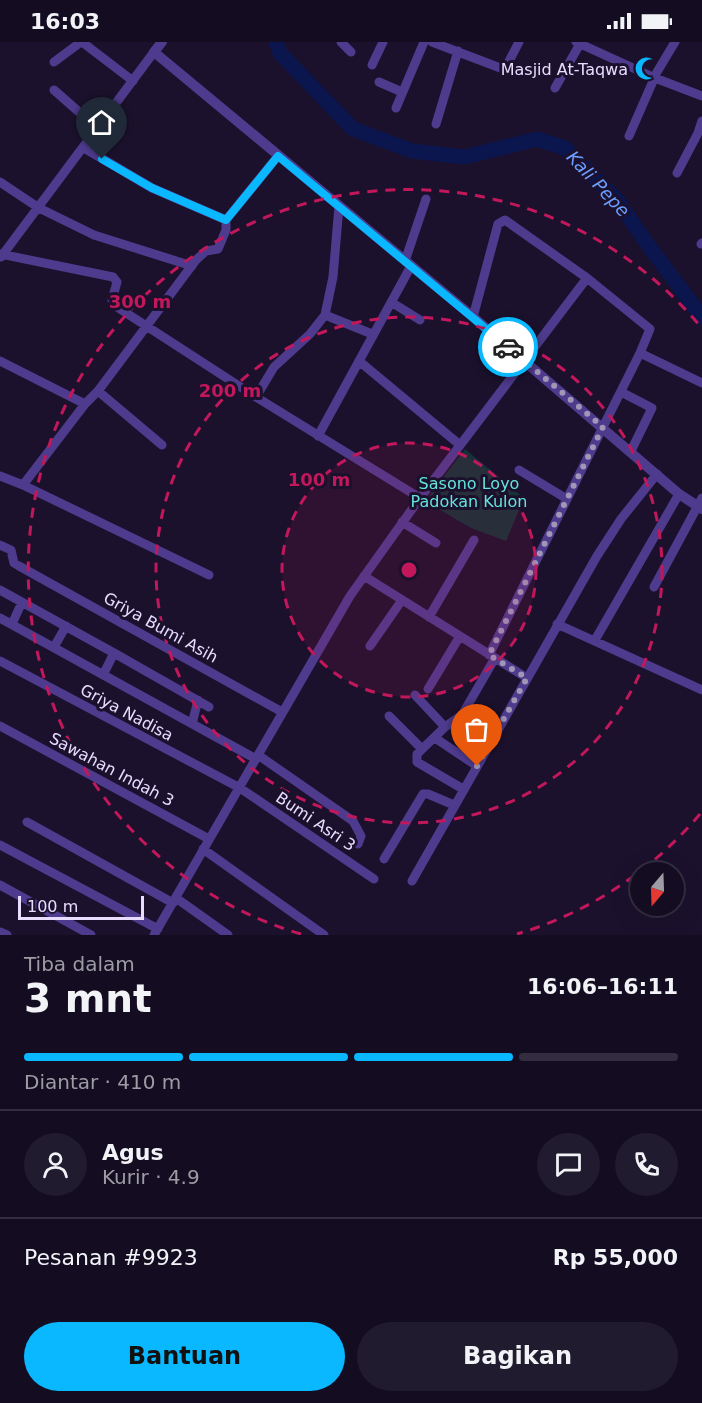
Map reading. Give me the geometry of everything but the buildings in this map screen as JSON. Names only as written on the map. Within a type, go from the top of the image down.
[{"type":"street","points":[[54,62],[81,42],[133,81]]},
{"type":"street","points":[[162,42],[1,256],[113,277],[117,282],[112,296],[114,304],[256,397],[420,498]]},
{"type":"street","points":[[341,42],[351,52]]},
{"type":"street","points":[[372,65],[383,42]]},
{"type":"street","points":[[396,108],[424,42]]},
{"type":"street","points":[[432,42],[503,69],[509,63],[519,42]]},
{"type":"street","points":[[629,136],[661,64],[675,42]]},
{"type":"street","points":[[555,88],[579,43],[655,78],[702,96]]},
{"type":"street","points":[[436,124],[458,51]]},
{"type":"street","points":[[154,52],[473,317],[679,494],[700,505],[654,586]]},
{"type":"street","points":[[379,82],[402,92]]},
{"type":"street","points":[[54,90],[79,112],[100,125]]},
{"type":"street","points":[[677,172],[702,121]]},
{"type":"street","points":[[84,148],[152,188],[226,220]]},
{"type":"street","points":[[23,485],[98,391],[192,266],[204,252],[218,249],[226,230],[226,220],[278,156]]},
{"type":"street","points":[[0,182],[39,208],[94,235],[192,266]]},
{"type":"street","points":[[318,436],[391,302],[408,264],[426,199]]},
{"type":"street","points":[[256,397],[274,367],[310,334],[325,315],[333,277],[339,206]]},
{"type":"street","points":[[463,789],[417,762],[416,756],[462,715],[650,329],[587,278],[508,221],[501,220],[473,317]]},
{"type":"street","points":[[0,845],[156,932],[363,576],[587,278]]},
{"type":"street","points":[[391,302],[420,320]]},
{"type":"street","points":[[325,315],[372,334]]},
{"type":"street","points":[[640,353],[702,383]]},
{"type":"street","points":[[0,361],[86,404]]},
{"type":"street","points":[[359,362],[460,445]]},
{"type":"street","points":[[98,391],[162,445]]},
{"type":"street","points":[[621,392],[652,408],[631,451]]},
{"type":"street","points":[[519,470],[567,499]]},
{"type":"street","points":[[412,880],[603,547],[621,519],[657,474]]},
{"type":"street","points":[[0,476],[209,575]]},
{"type":"street","points":[[595,640],[679,494]]},
{"type":"street","points":[[402,522],[436,543]]},
{"type":"street","points":[[429,617],[474,540]]},
{"type":"street","name":"Griya Bumi Asih","points":[[0,545],[11,550],[14,563],[25,570],[282,712]]},
{"type":"street","points":[[363,576],[527,678]]},
{"type":"street","points":[[0,590],[209,706]]},
{"type":"street","points":[[370,646],[402,600]]},
{"type":"street","points":[[12,624],[22,602]]},
{"type":"street","points":[[0,618],[192,724],[257,757],[353,821],[361,836],[358,844]]},
{"type":"street","points":[[557,624],[702,690]]},
{"type":"street","points":[[54,647],[66,626]]},
{"type":"street","points":[[428,689],[460,636]]},
{"type":"street","points":[[103,675],[114,653]]},
{"type":"street","name":"Griya Nadisa","points":[[0,661],[240,788]]},
{"type":"street","points":[[415,695],[446,727]]},
{"type":"street","points":[[192,724],[198,700]]},
{"type":"street","points":[[389,716],[422,749]]},
{"type":"street","name":"Sawahan Indah 3","points":[[0,726],[209,839]]},
{"type":"street","points":[[435,738],[477,766]]},
{"type":"street","name":"Bumi Asri 3","points":[[240,788],[375,879]]},
{"type":"street","points":[[384,859],[423,794],[454,805]]},
{"type":"street","points":[[27,822],[174,900],[228,935]]},
{"type":"street","points":[[203,849],[324,935]]},
{"type":"street","points":[[0,885],[90,935]]},
{"type":"street","points":[[0,933],[7,935]]},
{"type":"green space","name":"Sasono Loyo Padokan Kulon","points":[[465,449],[524,498],[506,541],[471,528],[425,501]]},
{"type":"waterway","name":"Kali Pepe","points":[[276,42],[280,53],[353,129],[412,151],[464,157],[537,139],[565,148],[617,200],[702,317]]},
{"type":"way so far","points":[[477,766],[527,678],[489,655],[603,427],[508,347]]},
{"type":"place","name":"Masjid At-Taqwa","points":[[646,69]]},
{"type":"route","points":[[102,159],[152,188],[226,220],[278,156],[508,347]]}]
